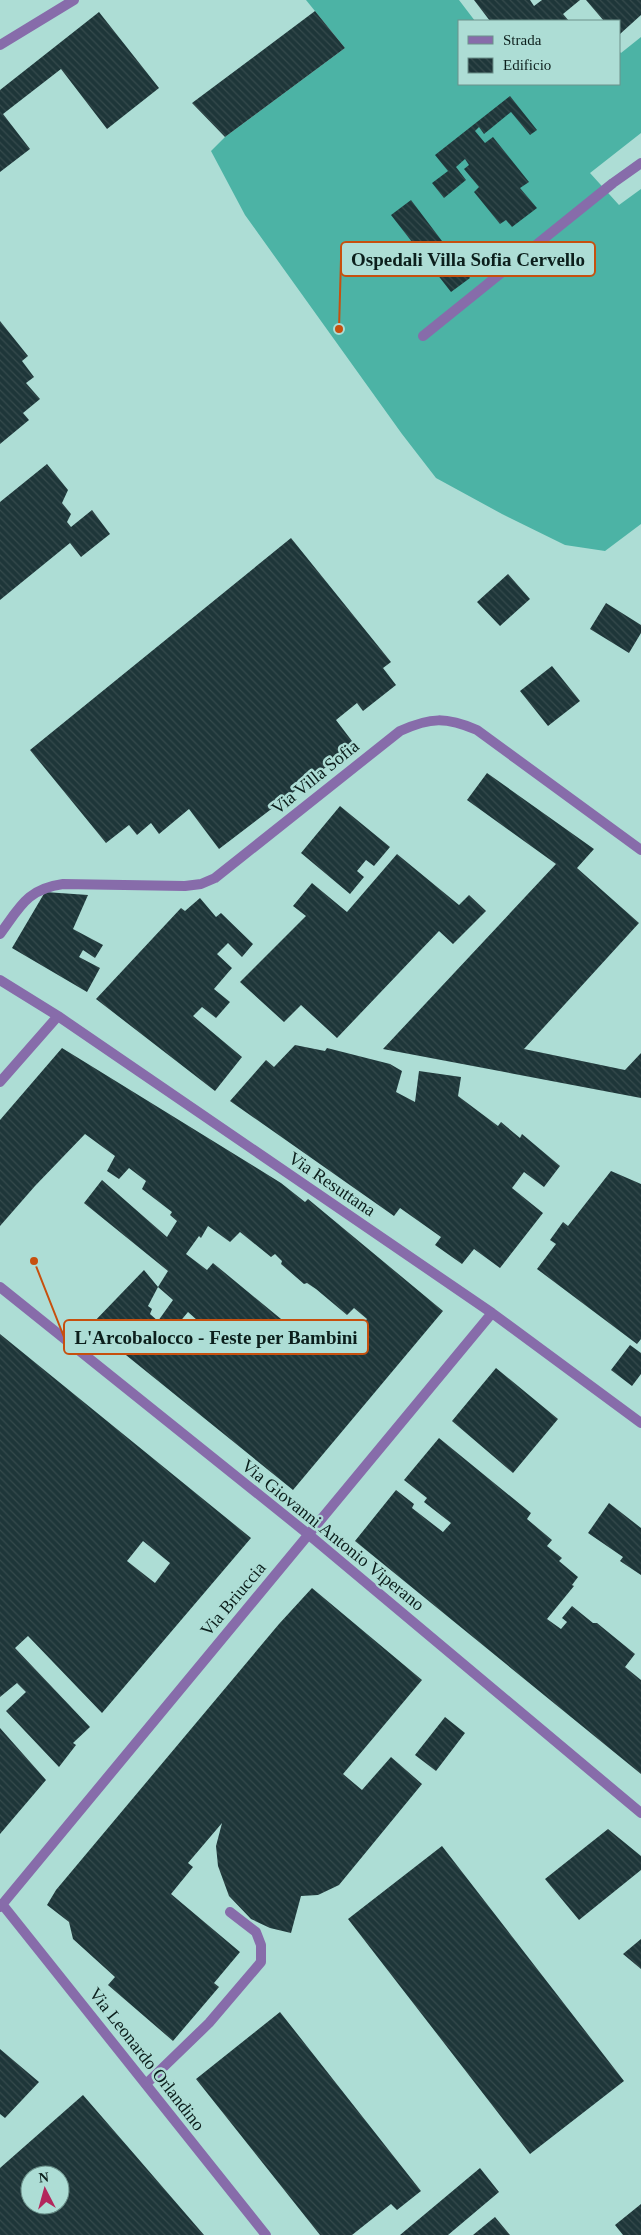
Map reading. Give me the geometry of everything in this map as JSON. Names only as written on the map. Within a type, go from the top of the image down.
[{"type":"street","points":[[0,45],[74,0]]},
{"type":"street","points":[[422,336],[613,183],[641,163]]},
{"type":"street","name":"Via Villa Sofia","points":[[0,934],[22,904],[32,894],[46,886],[63,884],[185,886],[201,884],[215,878],[400,731],[418,723],[436,719],[456,721],[476,730],[641,850]]},
{"type":"street","name":"Via Resuttana","points":[[0,980],[58,1016],[492,1313],[641,1423]]},
{"type":"street","points":[[0,1082],[58,1016]]},
{"type":"street","name":"Via Giovanni Antonio Viperano","points":[[0,1287],[308,1534],[641,1813]]},
{"type":"street","name":"Via Briuccia","points":[[1,1905],[492,1313]]},
{"type":"street","name":"Via Leonardo Orlandino","points":[[1,1905],[266,2235]]},
{"type":"street","points":[[146,2084],[209,2023],[260,1962],[261,1946],[256,1932],[230,1912]]},
{"type":"green space","points":[[306,0],[459,0],[474,20],[458,20],[458,85],[621,85],[621,53],[641,37],[641,133],[590,173],[619,205],[641,189],[641,524],[605,551],[565,545],[502,514],[436,478],[402,434],[245,215],[211,151],[225,137],[345,48]]},
{"type":"building","points":[[474,0],[530,0],[534,6],[542,0],[580,0],[563,14],[568,20],[489,20]]},
{"type":"building","points":[[586,0],[641,0],[641,15],[621,33],[621,20],[603,20]]},
{"type":"building","points":[[315,11],[345,48],[225,137],[192,103]]},
{"type":"building","points":[[99,12],[159,88],[107,129],[61,69],[3,114],[30,149],[0,172],[0,90]]},
{"type":"building","points":[[510,96],[537,130],[530,135],[511,112],[484,134],[479,127],[475,131],[485,143],[493,137],[529,182],[520,188],[537,208],[512,227],[506,220],[500,224],[474,192],[479,187],[464,169],[469,165],[465,159],[456,167],[466,180],[444,198],[432,183],[448,171],[435,155]]},
{"type":"building","points":[[411,200],[470,278],[451,292],[391,215]]},
{"type":"building","points":[[0,321],[28,356],[22,361],[34,377],[26,383],[40,399],[23,413],[29,420],[0,444]]},
{"type":"building","points":[[47,464],[68,490],[62,503],[71,514],[67,522],[71,527],[92,510],[110,534],[81,557],[70,543],[0,600],[0,502]]},
{"type":"building","points":[[291,538],[391,662],[383,668],[396,685],[363,711],[357,703],[336,720],[355,745],[219,849],[189,809],[159,834],[151,823],[137,835],[129,825],[106,843],[30,750]]},
{"type":"building","points":[[508,574],[530,599],[500,626],[477,602]]},
{"type":"building","points":[[606,603],[641,625],[641,633],[629,653],[590,629]]},
{"type":"building","points":[[552,666],[580,701],[548,726],[520,691]]},
{"type":"building","points":[[487,773],[594,849],[577,868],[639,923],[524,1049],[625,1070],[641,1053],[641,1098],[383,1049],[556,864],[467,800]]},
{"type":"building","points":[[340,806],[390,847],[374,866],[366,860],[357,871],[364,877],[350,894],[301,853]]},
{"type":"building","points":[[397,854],[459,905],[469,895],[486,911],[453,944],[439,931],[337,1038],[301,1005],[284,1022],[240,982],[306,916],[293,906],[312,883],[347,912]]},
{"type":"building","points":[[45,892],[88,895],[73,929],[103,945],[95,958],[83,950],[79,957],[100,968],[87,992],[12,948]]},
{"type":"building","points":[[200,898],[216,917],[221,913],[253,944],[242,957],[228,943],[217,954],[232,968],[214,989],[230,1002],[216,1018],[202,1007],[193,1016],[242,1057],[215,1091],[96,999],[181,908],[185,911]]},
{"type":"building","points":[[295,1045],[325,1051],[327,1048],[390,1064],[402,1071],[396,1092],[415,1102],[419,1071],[461,1077],[458,1096],[498,1126],[501,1122],[520,1138],[522,1134],[560,1166],[544,1187],[524,1172],[512,1188],[543,1213],[500,1268],[474,1249],[462,1264],[435,1245],[441,1237],[400,1208],[394,1216],[230,1101],[266,1060],[274,1067]]},
{"type":"building","points":[[62,1048],[281,1183],[305,1202],[308,1199],[443,1311],[293,1490],[90,1326],[144,1270],[158,1287],[168,1271],[84,1203],[102,1180],[167,1237],[177,1221],[170,1215],[172,1212],[142,1189],[146,1181],[129,1168],[119,1179],[107,1171],[115,1156],[85,1134],[0,1226],[0,1120]],"holes":[[[208,1226],[230,1242],[240,1232],[271,1257],[275,1254],[282,1261],[281,1264],[304,1284],[307,1283],[316,1289],[347,1315],[354,1308],[367,1319],[351,1339],[333,1326],[315,1347],[213,1263],[207,1270],[186,1254],[199,1236],[201,1238]],[[158,1287],[173,1300],[158,1321],[150,1314],[152,1309],[148,1306]],[[188,1312],[207,1329],[193,1347],[173,1330]]]},
{"type":"building","points":[[611,1171],[641,1184],[641,1339],[637,1344],[537,1269],[556,1244],[550,1240],[563,1222],[568,1226]]},
{"type":"building","points":[[0,1334],[251,1538],[102,1713],[28,1636],[15,1648],[90,1727],[73,1743],[76,1745],[59,1767],[6,1711],[26,1692],[17,1683],[0,1697]],"holes":[[[143,1541],[170,1563],[155,1583],[127,1561]]]},
{"type":"building","points":[[630,1345],[641,1353],[641,1374],[632,1386],[611,1370]]},
{"type":"building","points":[[496,1368],[558,1419],[513,1473],[452,1421]]},
{"type":"building","points":[[439,1438],[531,1513],[527,1519],[552,1540],[547,1546],[562,1558],[559,1561],[578,1577],[572,1585],[574,1586],[547,1619],[561,1629],[567,1622],[562,1618],[572,1606],[593,1623],[597,1623],[635,1654],[625,1667],[641,1680],[641,1774],[355,1541],[396,1490],[414,1504],[412,1508],[443,1532],[451,1523],[424,1502],[427,1498],[404,1480]]},
{"type":"building","points":[[609,1503],[641,1528],[641,1575],[620,1561],[623,1557],[588,1533]]},
{"type":"building","points":[[312,1588],[422,1680],[343,1774],[362,1790],[391,1757],[422,1784],[339,1885],[318,1895],[301,1896],[291,1933],[270,1928],[251,1919],[229,1896],[218,1866],[216,1846],[222,1823],[188,1863],[193,1867],[171,1894],[240,1952],[214,1983],[219,1987],[173,2041],[108,1985],[115,1977],[73,1939],[69,1922],[47,1905],[56,1890],[279,1624]]},
{"type":"building","points":[[445,1717],[465,1733],[436,1771],[415,1755]]},
{"type":"building","points":[[0,1728],[46,1780],[0,1834]]},
{"type":"building","points":[[608,1829],[641,1856],[641,1870],[579,1920],[545,1879]]},
{"type":"building","points":[[442,1846],[624,2081],[530,2154],[348,1919]]},
{"type":"building","points":[[641,1939],[641,1969],[623,1954]]},
{"type":"building","points":[[280,2012],[421,2191],[397,2210],[391,2204],[352,2235],[320,2235],[196,2079]]},
{"type":"building","points":[[0,2049],[39,2082],[5,2118],[0,2114]]},
{"type":"building","points":[[83,2095],[204,2235],[0,2235],[0,2168]]},
{"type":"building","points":[[480,2168],[499,2192],[448,2235],[400,2235]]},
{"type":"building","points":[[641,2204],[641,2235],[623,2235],[615,2225]]},
{"type":"building","points":[[495,2217],[510,2235],[473,2235],[490,2221]]},
{"type":"place","name":"Ospedali Villa Sofia Cervello","points":[[339,329]]},
{"type":"place","name":"L'Arcobalocco - Feste per Bambini","points":[[34,1261]]}]
